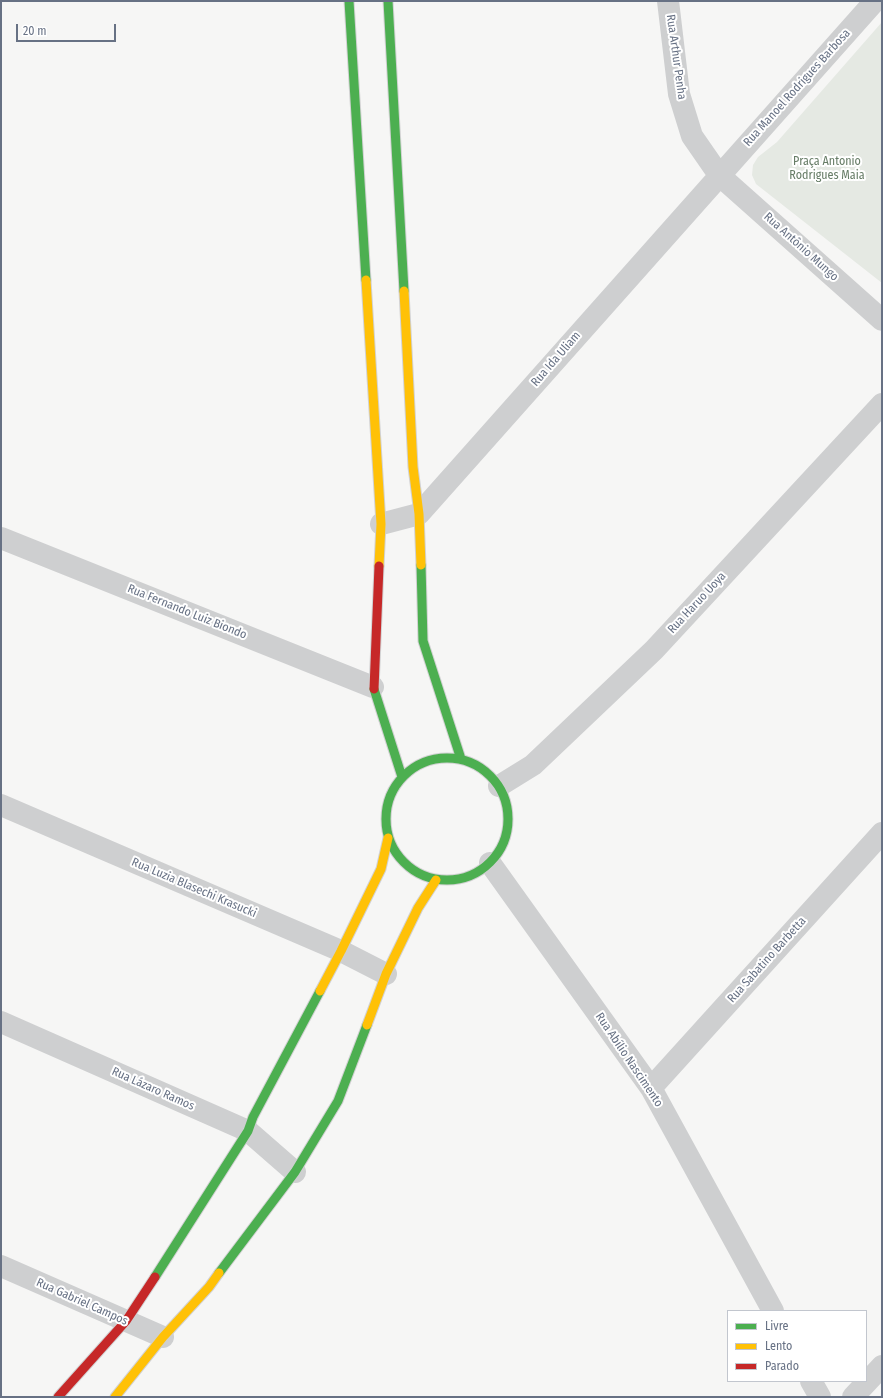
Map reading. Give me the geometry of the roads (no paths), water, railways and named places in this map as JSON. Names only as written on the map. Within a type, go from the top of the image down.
[{"type":"main road","points":[[349,1],[381,524],[373,687],[402,777]]},
{"type":"main road","points":[[388,1],[413,467],[419,514],[423,641],[461,759]]},
{"type":"main road","points":[[445,758],[461,759],[476,765],[489,774],[499,786],[506,800],[508,816],[507,832],[504,843],[498,854],[481,870],[471,876],[459,880],[436,880],[423,876],[411,869],[401,861],[393,850],[385,825],[385,812],[388,799],[402,777],[414,767],[429,760],[445,758]]},
{"type":"main road","points":[[58,1397],[126,1321],[248,1131],[253,1117],[341,952],[381,869],[388,838]]},
{"type":"main road","points":[[115,1397],[164,1337],[209,1287],[296,1172],[338,1101],[386,974],[418,908],[436,880]]},
{"type":"street","name":"Rua Arthur Penha","points":[[668,1],[679,94],[692,136],[719,175]]},
{"type":"street","name":"Rua Manoel Rodrigues Barbosa","points":[[719,175],[874,1]]},
{"type":"street","name":"Rua Ida Uliam","points":[[419,514],[719,175]]},
{"type":"street","name":"Rua Antônio Mungo","points":[[719,175],[882,320]]},
{"type":"street","name":"Rua Haruo Uoya","points":[[499,786],[533,765],[654,650],[882,404]]},
{"type":"street","points":[[381,524],[419,514]]},
{"type":"street","name":"Rua Fernando Luiz Biondo","points":[[1,538],[373,687]]},
{"type":"street","name":"Rua Luzia Blasechi Krasucki","points":[[1,805],[341,952],[386,974]]},
{"type":"street","name":"Rua Sabatino Barbetta","points":[[651,1088],[882,833]]},
{"type":"street","name":"Rua Abílio Nascimento","points":[[490,863],[651,1088],[772,1310]]},
{"type":"street","name":"Rua Lázaro Ramos","points":[[1,1022],[248,1131],[296,1172]]},
{"type":"street","name":"Rua Gabriel Campos","points":[[1,1266],[164,1337]]},
{"type":"street","points":[[853,1397],[882,1366]]},
{"type":"street","points":[[812,1382],[820,1397]]},
{"type":"park label","name":"Praça Antonio Rodrigues Maia","points":[[827,169]]}]
